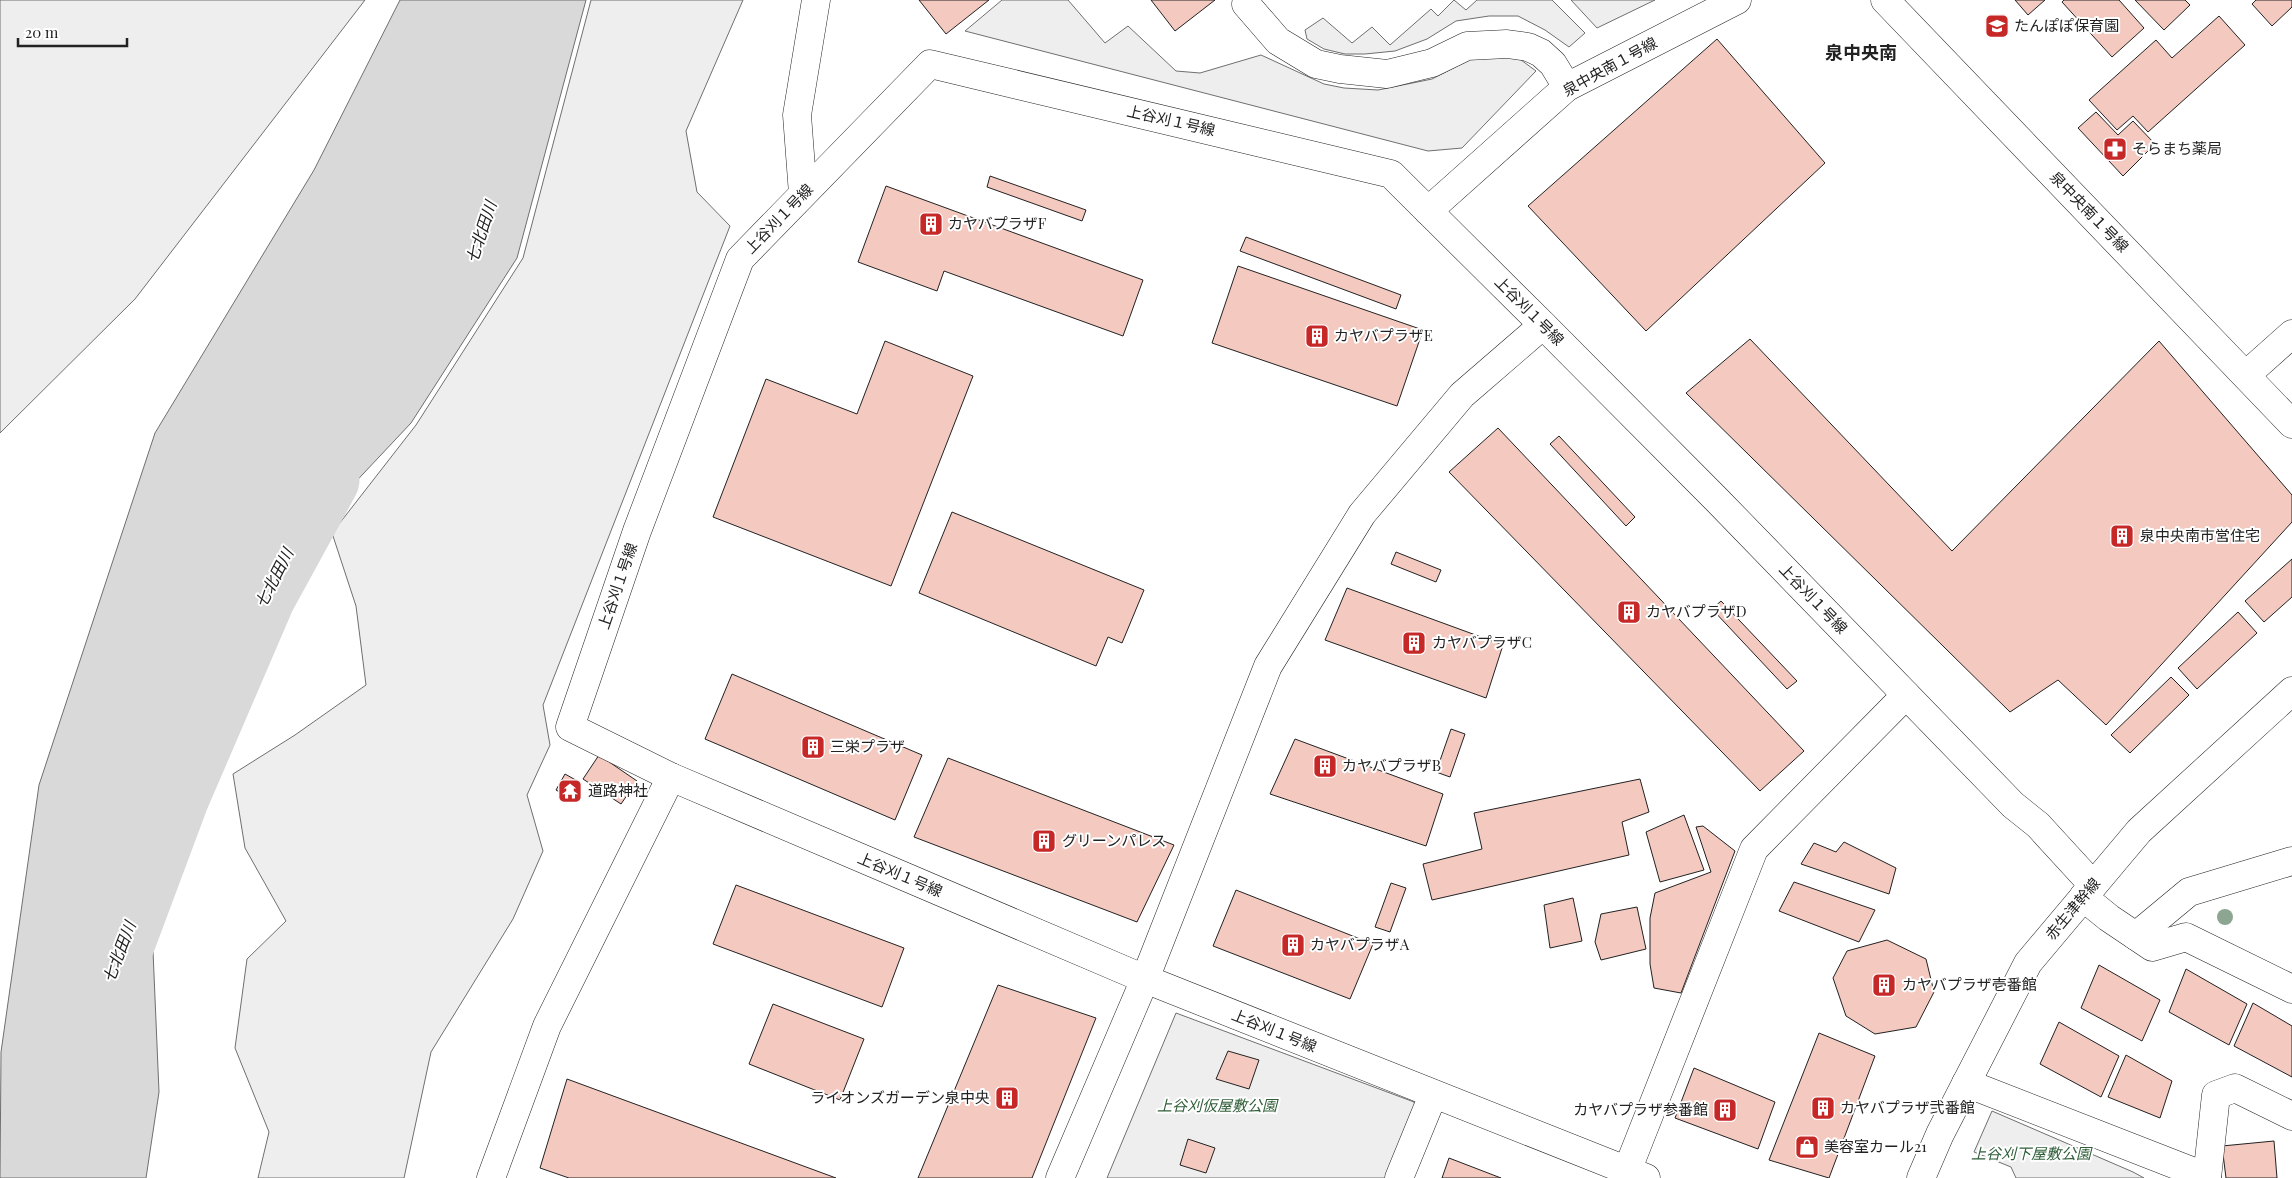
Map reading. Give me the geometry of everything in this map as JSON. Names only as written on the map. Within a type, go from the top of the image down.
[{"type":"street","points":[[802,194],[797,115],[816,0]]},
{"type":"street","name":"泉中央南１号線","points":[[1428,211],[1567,87],[1737,0]]},
{"type":"street","name":"泉中央南１号線","points":[[1886,0],[2292,424]]},
{"type":"street","points":[[1246,4],[1278,40],[1316,64],[1340,69],[1387,74],[1432,64],[1467,46],[1507,44],[1528,46],[1541,53],[1553,64],[1567,87]]},
{"type":"street","name":"上谷刈１号線","points":[[1636,1174],[1145,979],[671,777],[570,727],[637,531],[740,259],[930,64],[1391,174],[1544,324],[2013,805],[2038,825],[2088,891],[2136,936],[2152,947],[2186,937],[2292,989]]},
{"type":"street","points":[[1060,1178],[1145,979],[1268,666],[1362,514],[1462,396],[1544,324]]},
{"type":"street","points":[[2246,376],[2292,334]]},
{"type":"street","name":"赤生津幹線","points":[[1921,1178],[1940,1134],[2028,963],[2139,830],[2292,691]]},
{"type":"street","points":[[1636,1174],[1754,849],[1906,695]]},
{"type":"street","points":[[491,1178],[547,1026],[671,777]]},
{"type":"street","points":[[2136,936],[2189,892],[2292,861]]},
{"type":"street","points":[[1966,1083],[2207,1178],[2216,1095],[2235,1088],[2292,1116]]},
{"type":"street","points":[[1399,1178],[1433,1094]]},
{"type":"green space","points":[[0,0],[365,0],[135,299],[0,433]]},
{"type":"green space","points":[[591,0],[743,0],[686,131],[697,192],[730,226],[543,705],[550,745],[527,795],[543,851],[513,919],[431,1052],[404,1178],[258,1178],[269,1132],[235,1048],[247,959],[286,921],[245,848],[233,774],[295,735],[366,685],[356,606],[332,533],[416,425],[523,258]]},
{"type":"green space","points":[[1002,0],[1068,0],[1105,43],[1128,26],[1176,71],[1200,73],[1261,55],[1324,84],[1344,88],[1378,90],[1432,79],[1471,59],[1517,57],[1536,71],[1462,148],[1428,151],[965,31]]},
{"type":"green space","points":[[1454,0],[1466,10],[1477,0],[1552,0],[1585,33],[1569,47],[1545,30],[1518,16],[1489,16],[1456,21],[1427,39],[1395,51],[1345,54],[1324,49],[1307,39],[1305,30],[1323,18],[1352,43],[1372,27],[1390,45],[1431,9],[1438,16]]},
{"type":"green space","points":[[1571,0],[1655,0],[1597,28]]},
{"type":"green space","name":"上谷刈仮屋敷公園","points":[[1176,1013],[1414,1102],[1417,1115],[1390,1178],[1107,1178]]},
{"type":"green space","name":"上谷刈下屋敷公園","points":[[1992,1111],[2144,1178],[2016,1178],[2011,1167],[1974,1152]]},
{"type":"water","points":[[400,0],[586,0],[517,258],[411,423],[220,626],[147,809],[159,1092],[146,1178],[0,1178],[1,1052],[39,785],[155,433],[314,170]]},
{"type":"building","points":[[919,0],[989,0],[946,34]]},
{"type":"building","points":[[1151,0],[1215,0],[1175,31]]},
{"type":"building","points":[[2015,0],[2045,0],[2028,15]]},
{"type":"building","points":[[2064,0],[2119,0],[2144,28],[2112,57],[2062,2]]},
{"type":"building","points":[[2135,0],[2185,0],[2190,5],[2164,30]]},
{"type":"building","points":[[2256,0],[2292,0],[2292,7],[2272,26],[2252,4]]},
{"type":"building","points":[[2219,16],[2245,45],[2148,132],[2133,116],[2117,130],[2089,100],[2156,40],[2172,58]]},
{"type":"building","points":[[1717,39],[1825,163],[1646,331],[1528,206]]},
{"type":"building","points":[[2096,112],[2118,135],[2133,121],[2155,144],[2123,176],[2078,128]]},
{"type":"building","points":[[990,176],[1086,210],[1082,221],[987,187]]},
{"type":"building","name":"カヤバプラザF","points":[[886,186],[1143,280],[1123,336],[944,271],[937,291],[858,262]]},
{"type":"building","points":[[1246,237],[1401,295],[1396,309],[1240,251]]},
{"type":"building","name":"カヤバプラザE","points":[[1238,266],[1423,330],[1397,406],[1212,343]]},
{"type":"building","name":"泉中央南市営住宅","points":[[1750,339],[1952,551],[2159,341],[2292,495],[2292,522],[2106,725],[2058,680],[2010,712],[1686,393]]},
{"type":"building","points":[[885,341],[973,376],[891,586],[713,517],[766,379],[857,414]]},
{"type":"building","name":"カヤバプラザD","points":[[1498,428],[1804,751],[1760,791],[1449,472]]},
{"type":"building","points":[[1559,436],[1635,517],[1626,526],[1550,444]]},
{"type":"building","points":[[952,512],[1144,590],[1122,643],[1108,637],[1096,666],[919,593]]},
{"type":"building","points":[[1396,552],[1441,570],[1436,582],[1391,564]]},
{"type":"building","points":[[2292,559],[2292,597],[2264,622],[2245,601]]},
{"type":"building","name":"カヤバプラザC","points":[[1347,588],[1503,645],[1486,698],[1325,640]]},
{"type":"building","points":[[1721,601],[1797,681],[1787,689],[1712,609]]},
{"type":"building","points":[[2238,612],[2257,633],[2197,689],[2178,668]]},
{"type":"building","name":"三栄プラザ","points":[[732,674],[922,755],[895,820],[705,739]]},
{"type":"building","points":[[2171,677],[2189,695],[2130,753],[2111,735]]},
{"type":"building","points":[[1451,729],[1465,734],[1450,777],[1436,772]]},
{"type":"building","name":"カヤバプラザB","points":[[1295,739],[1443,794],[1426,846],[1270,794]]},
{"type":"building","points":[[599,755],[637,781],[621,804],[583,779]]},
{"type":"building","name":"グリーンパレス","points":[[948,758],[1174,845],[1137,922],[914,837]]},
{"type":"building","points":[[565,774],[581,783],[572,799],[556,790]]},
{"type":"building","points":[[1640,779],[1649,812],[1622,822],[1629,855],[1432,900],[1423,864],[1482,849],[1474,813]]},
{"type":"building","points":[[1684,815],[1704,870],[1660,882],[1646,832]]},
{"type":"building","points":[[1703,826],[1735,851],[1681,993],[1654,988],[1650,964],[1650,918],[1655,893],[1711,872],[1696,827]]},
{"type":"building","points":[[1844,842],[1896,868],[1889,894],[1801,864],[1814,843],[1836,852]]},
{"type":"building","points":[[1794,882],[1875,910],[1859,942],[1779,911]]},
{"type":"building","points":[[1391,883],[1406,888],[1390,932],[1375,927]]},
{"type":"building","points":[[736,885],[904,948],[882,1007],[713,944]]},
{"type":"building","name":"カヤバプラザA","points":[[1236,890],[1373,944],[1350,999],[1213,946]]},
{"type":"building","points":[[1573,898],[1582,941],[1550,948],[1544,905]]},
{"type":"building","points":[[1637,907],[1646,949],[1601,960],[1595,942],[1601,914]]},
{"type":"building","name":"カヤバプラザ壱番館","points":[[1887,940],[1926,959],[1934,992],[1916,1027],[1875,1034],[1846,1016],[1833,978],[1847,951]]},
{"type":"building","points":[[2099,965],[2160,1000],[2142,1041],[2081,1008]]},
{"type":"building","points":[[2186,969],[2247,1004],[2229,1045],[2169,1012]]},
{"type":"building","name":"ライオンズガーデン泉中央","points":[[998,985],[1096,1018],[1032,1178],[918,1178]]},
{"type":"building","points":[[2253,1003],[2292,1026],[2292,1077],[2234,1046]]},
{"type":"building","points":[[773,1004],[864,1039],[840,1100],[749,1064]]},
{"type":"building","points":[[2059,1022],[2119,1056],[2101,1097],[2040,1064]]},
{"type":"building","name":"カヤバプラザ弐番館","points":[[1819,1033],[1875,1056],[1829,1178],[1769,1160]]},
{"type":"building","points":[[1228,1051],[1259,1060],[1249,1089],[1216,1079]]},
{"type":"building","points":[[2126,1055],[2172,1081],[2160,1118],[2108,1097]]},
{"type":"building","name":"カヤバプラザ参番館","points":[[1694,1068],[1775,1102],[1758,1149],[1675,1118]]},
{"type":"building","points":[[567,1079],[836,1178],[569,1178],[540,1168]]},
{"type":"building","points":[[1188,1139],[1215,1148],[1206,1173],[1180,1165]]},
{"type":"building","points":[[2274,1141],[2277,1178],[2226,1178],[2222,1146]]},
{"type":"building","points":[[1449,1158],[1501,1178],[1442,1178]]},
{"type":"waterway","name":"七北田川","points":[[118,955],[177,797],[263,597],[327,480]]},
{"type":"place","name":"たんぽぽ保育園","points":[[1997,26]]},
{"type":"place","name":"そらまち薬局","points":[[2115,149]]},
{"type":"place","name":"カヤバプラザF","points":[[931,224]]},
{"type":"place","name":"カヤバプラザE","points":[[1317,336]]},
{"type":"place","name":"泉中央南市営住宅","points":[[2122,536]]},
{"type":"place","name":"カヤバプラザD","points":[[1629,612]]},
{"type":"place","name":"カヤバプラザC","points":[[1414,643]]},
{"type":"place","name":"三栄プラザ","points":[[813,747]]},
{"type":"place","name":"カヤバプラザB","points":[[1325,766]]},
{"type":"place","name":"道路神社","points":[[570,791]]},
{"type":"place","name":"グリーンパレス","points":[[1044,841]]},
{"type":"place","name":"カヤバプラザA","points":[[1293,945]]},
{"type":"place","name":"カヤバプラザ壱番館","points":[[1884,985]]},
{"type":"place","name":"ライオンズガーデン泉中央","points":[[1007,1098]]},
{"type":"place","name":"カヤバプラザ弐番館","points":[[1823,1108]]},
{"type":"place","name":"カヤバプラザ参番館","points":[[1725,1110]]},
{"type":"place","name":"美容室カール21","points":[[1807,1147]]},
{"type":"district","name":"泉中央南","points":[[1861,53]]}]
